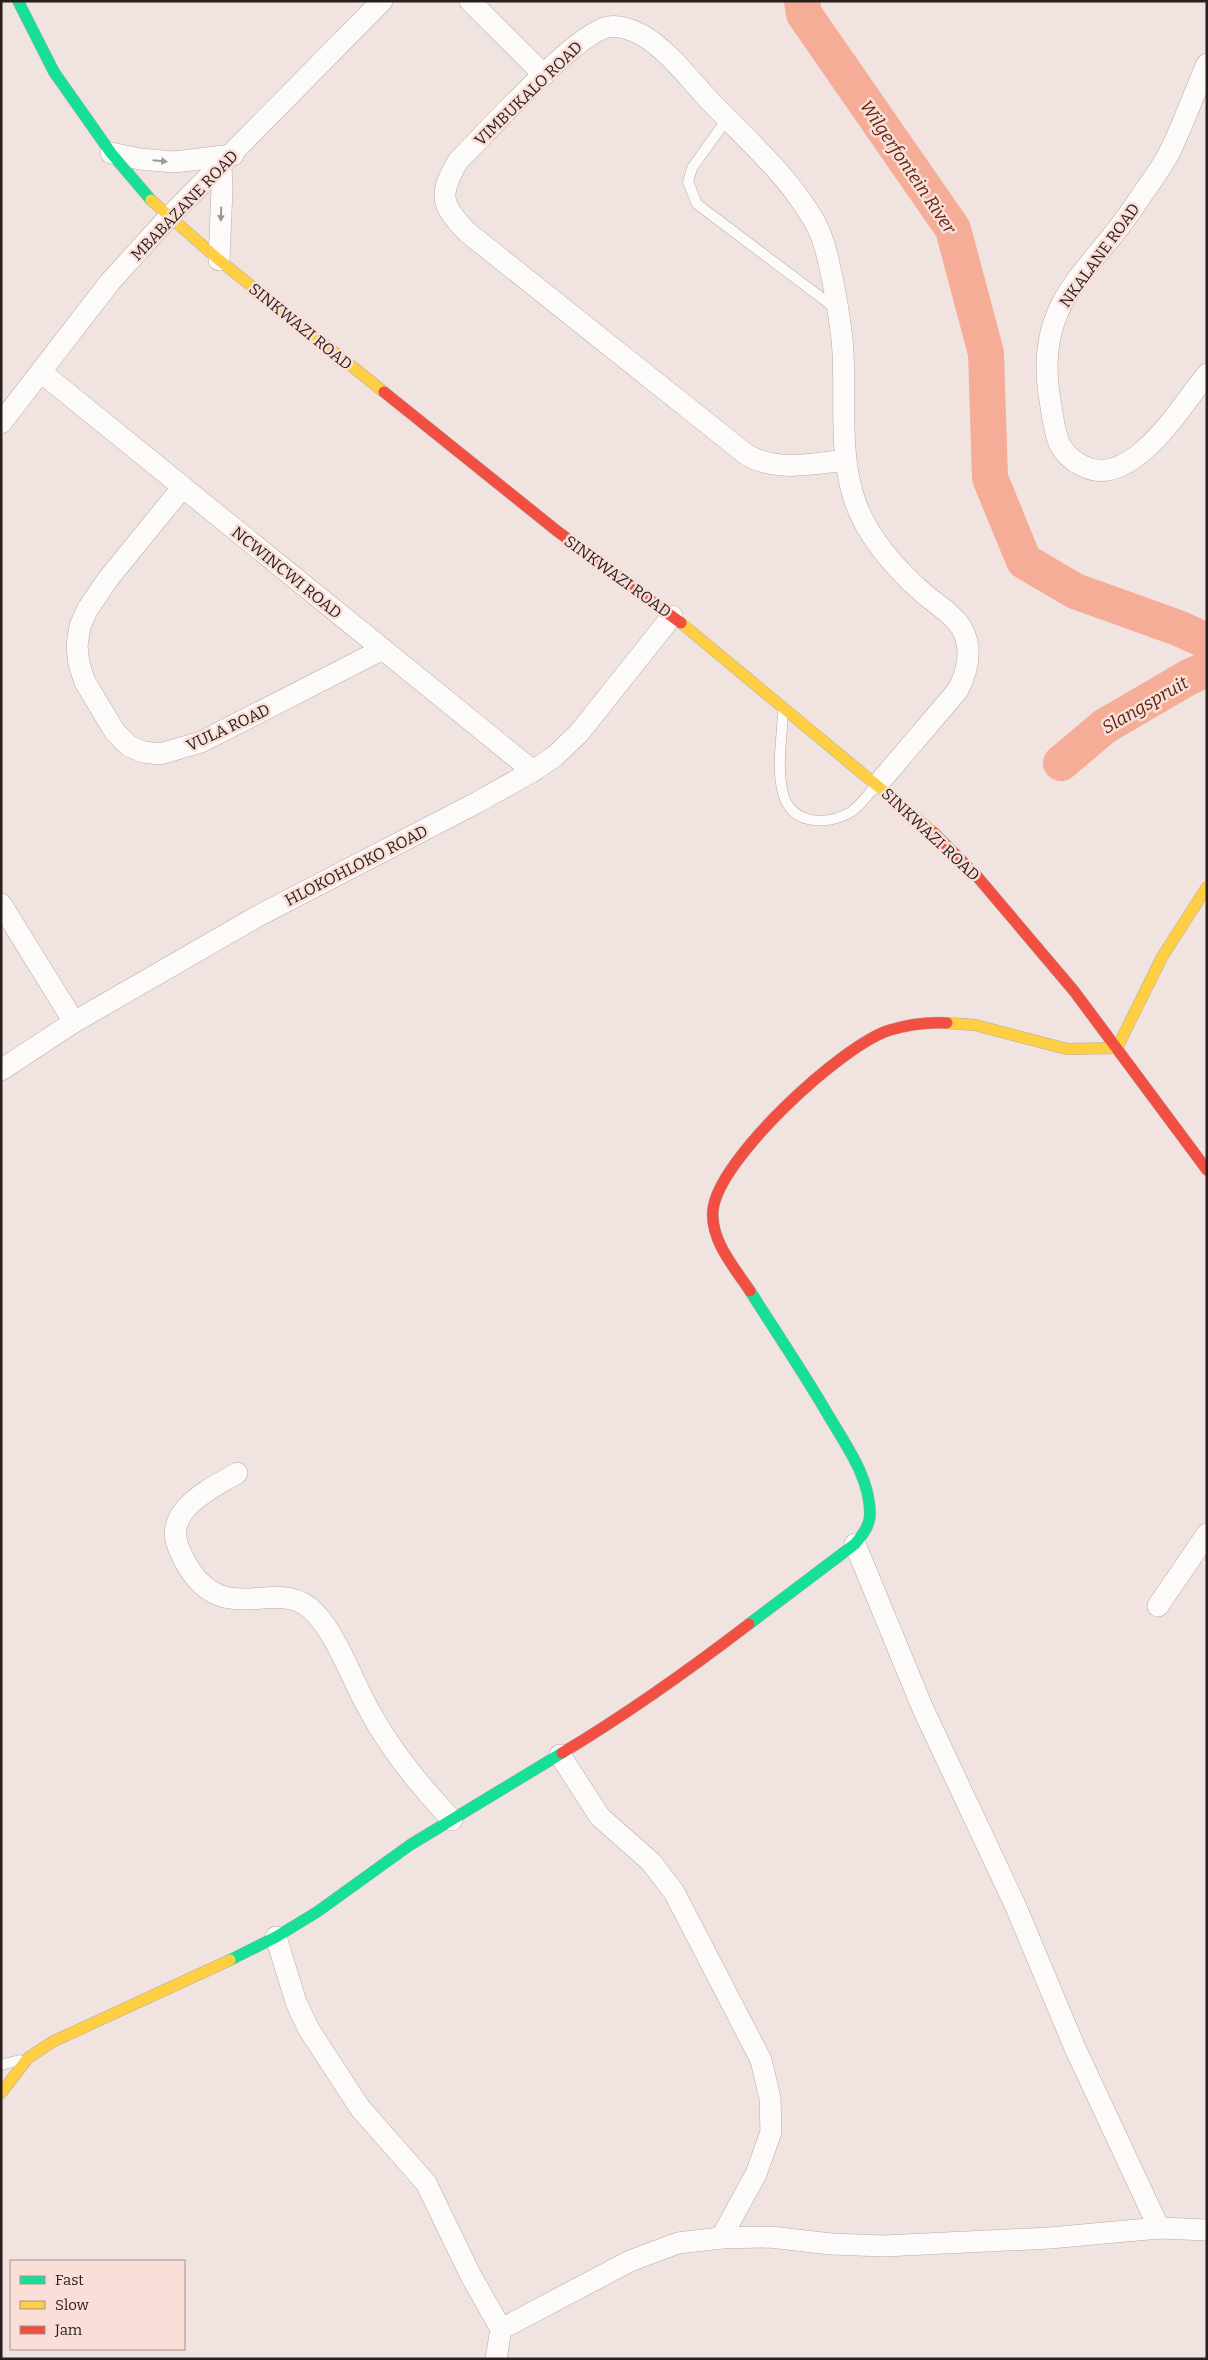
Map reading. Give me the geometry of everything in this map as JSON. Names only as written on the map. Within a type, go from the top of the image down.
[{"type":"street","name":"SINKWAZI ROAD","points":[[18,1],[54,72],[112,153],[142,190],[169,217],[219,260],[557,531],[672,616],[878,784],[936,834],[975,874],[1074,991],[1207,1170]]},
{"type":"street","name":"MBABAZANE ROAD","points":[[1,423],[110,282],[169,217],[227,161],[382,1]]},
{"type":"street","points":[[470,1],[544,76]]},
{"type":"street","name":"VIMBUKALO ROAD","points":[[846,460],[799,466],[774,465],[759,462],[747,455],[467,232],[450,214],[446,204],[445,192],[448,178],[458,161],[584,38],[596,30],[611,26],[626,28],[642,35],[668,57],[777,171],[805,206],[819,229],[828,257],[842,338],[846,460],[853,496],[860,515],[878,544],[896,566],[962,628],[969,660],[967,672],[958,690],[878,784]]},
{"type":"street","name":"NKALANE ROAD","points":[[1207,64],[1169,153],[1133,209],[1065,296],[1054,318],[1048,345],[1047,378],[1059,442],[1066,455],[1088,469],[1103,471],[1124,466],[1140,455],[1207,374]]},
{"type":"street","points":[[112,153],[140,159],[174,162],[227,161],[222,189],[219,260]]},
{"type":"street","name":"NCWINCWI ROAD","points":[[41,372],[533,771]]},
{"type":"street","name":"VULA ROAD","points":[[182,488],[108,579],[87,610],[80,626],[77,646],[79,664],[85,682],[115,732],[129,746],[143,752],[160,754],[201,742],[383,649]]},
{"type":"street","name":"HLOKOHLOKO ROAD","points":[[1,1070],[74,1022],[258,916],[478,802],[533,771],[555,756],[579,733],[672,616]]},
{"type":"street","points":[[1,2093],[28,2058],[52,2042],[183,1983],[276,1937],[317,1912],[410,1845],[612,1723],[686,1672],[855,1544],[868,1526],[870,1513],[863,1481],[852,1456],[817,1394],[714,1236],[713,1209],[721,1187],[740,1156],[791,1100],[848,1053],[888,1030],[935,1022],[975,1025],[1067,1049],[1117,1048],[1162,957],[1207,887]]},
{"type":"street","points":[[1,904],[74,1022]]},
{"type":"street","points":[[237,1474],[196,1498],[180,1514],[176,1531],[177,1546],[187,1569],[202,1587],[214,1595],[234,1599],[283,1598],[302,1603],[316,1614],[332,1636],[369,1711],[400,1761],[452,1820]]},
{"type":"street","points":[[1158,1606],[1207,1534]]},
{"type":"street","points":[[855,1544],[923,1709],[1016,1907],[1075,2048],[1159,2228]]},
{"type":"street","points":[[560,1755],[600,1817],[650,1862],[674,1892],[761,2060],[770,2098],[770,2132],[756,2174],[721,2238]]},
{"type":"street","points":[[276,1937],[296,2002],[308,2028],[360,2108],[426,2183],[471,2276],[501,2329],[496,2359]]},
{"type":"street","points":[[501,2329],[630,2261],[678,2243],[721,2238],[770,2237],[831,2244],[884,2246],[1022,2239],[1159,2228],[1207,2230]]},
{"type":"lane","points":[[727,119],[692,168],[688,182],[697,204],[837,309]]},
{"type":"lane","points":[[784,709],[780,763],[782,790],[788,808],[797,816],[814,820],[832,820],[851,811],[878,784]]},
{"type":"lane","points":[[1,2065],[28,2058]]},
{"type":"waterway","name":"Wilgerfontein River","points":[[802,1],[804,14],[953,229],[986,353],[990,478],[1024,561],[1075,591],[1178,628],[1207,641]]},
{"type":"waterway","name":"Slangspruit","points":[[1061,763],[1105,726],[1189,677],[1207,669]]},
{"type":"traffic: fast","points":[[18,1],[54,72],[111,153],[151,200]]},
{"type":"traffic: fast","points":[[749,1624],[855,1544],[863,1534],[870,1518],[866,1487],[855,1461],[808,1382],[750,1291]]},
{"type":"traffic: fast","points":[[230,1960],[276,1937],[317,1912],[410,1845],[562,1753]]},
{"type":"traffic: slow","points":[[151,200],[219,260],[384,392]]},
{"type":"traffic: slow","points":[[681,623],[933,832]]},
{"type":"traffic: slow","points":[[947,1023],[975,1025],[1067,1049],[1117,1048],[1162,957],[1207,887]]},
{"type":"traffic: slow","points":[[1,2093],[28,2058],[52,2042],[230,1960]]},
{"type":"traffic: jam","points":[[384,392],[557,531],[681,623]]},
{"type":"traffic: jam","points":[[933,832],[975,874],[1074,991],[1207,1170]]},
{"type":"traffic: jam","points":[[750,1291],[724,1253],[715,1232],[713,1221],[713,1210],[720,1188],[736,1162],[786,1106],[843,1057],[869,1040],[890,1030],[926,1023],[947,1023]]},
{"type":"traffic: jam","points":[[562,1753],[657,1691],[749,1624]]}]
